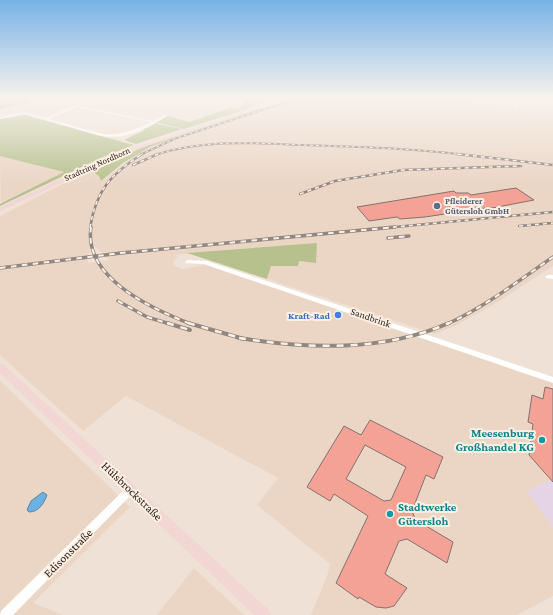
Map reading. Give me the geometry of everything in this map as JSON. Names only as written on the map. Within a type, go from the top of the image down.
[{"type":"main road","name":"Stadtring Nordhorn","points":[[0,209],[126,150],[201,127]]},
{"type":"main road","name":"Stadtring Nordhorn","points":[[0,212],[60,181]]},
{"type":"main road","name":"Hülsbrockstraße","points":[[0,367],[264,615]]},
{"type":"street","points":[[75,127],[109,136],[127,134],[143,127]]},
{"type":"street","name":"Sandbrink","points":[[188,262],[209,263],[553,380]]},
{"type":"street","name":"Edisonstraße","points":[[5,615],[130,490]]},
{"type":"shaded area","points":[[209,127],[553,127],[553,266],[493,305],[457,325],[435,334],[267,279],[271,266],[297,266],[272,246],[175,255],[178,257],[173,262],[175,266],[182,269],[205,265],[553,383],[553,479],[527,491],[553,527],[553,596],[517,615],[311,615],[327,576],[330,564],[257,505],[278,478],[126,396],[83,431],[0,355],[0,216],[90,170],[99,176],[102,181],[135,155],[159,143]],"holes":[[[94,246],[110,260],[88,263],[90,247]]]},
{"type":"shaded area","points":[[0,156],[23,161],[64,172],[1,204]]},
{"type":"shaded area","points":[[0,381],[130,507],[33,603],[63,615],[0,615]]},
{"type":"shaded area","points":[[553,479],[553,527],[526,491]]},
{"type":"shaded area","points":[[194,568],[244,615],[157,615]]},
{"type":"green space","points":[[0,127],[68,127],[134,145],[105,156],[0,206],[0,204],[64,172],[0,156]]},
{"type":"green space","points":[[146,127],[171,127],[182,129],[136,144],[124,140],[145,130],[141,129]]},
{"type":"green space","points":[[174,127],[191,127],[184,129]]},
{"type":"green space","points":[[204,127],[209,127],[181,135],[150,147],[123,163],[101,181],[99,176],[90,170],[148,145]]},
{"type":"green space","points":[[317,243],[316,263],[299,261],[298,266],[271,266],[267,279],[187,253]]},
{"type":"water","points":[[43,492],[47,495],[43,504],[33,512],[29,512],[27,510],[31,501]]},
{"type":"building","name":"Pfleiderer Gütersloh GmbH","points":[[516,188],[534,200],[487,209],[485,208],[425,217],[400,219],[397,217],[369,221],[357,207],[454,191],[456,193],[468,193],[471,195]]},
{"type":"building","name":"Meesenburg Großhandel KG","points":[[545,387],[553,389],[553,482],[529,455],[533,424],[528,422],[532,395],[543,399]]},
{"type":"building","name":"Stadtwerke Gütersloh","points":[[370,420],[443,457],[434,479],[426,475],[412,511],[416,520],[453,542],[447,563],[407,539],[399,541],[385,574],[407,588],[394,606],[386,608],[376,607],[359,597],[358,599],[336,583],[368,516],[334,494],[330,501],[307,487],[344,426],[361,435]],"holes":[[[365,445],[406,467],[391,500],[384,501],[346,479]]]},
{"type":"railway","points":[[142,154],[174,139],[212,127]]},
{"type":"railway","points":[[157,154],[192,146],[247,143],[384,148],[465,155]]},
{"type":"railway","points":[[90,228],[96,203],[107,184],[131,161],[142,154]]},
{"type":"railway","points":[[133,165],[157,154]]},
{"type":"railway","points":[[457,154],[553,165]]},
{"type":"railway","points":[[300,194],[335,181],[403,170],[521,166]]},
{"type":"railway","points":[[385,228],[553,212]]},
{"type":"railway","points":[[519,226],[553,223]]},
{"type":"railway","points":[[91,227],[91,245],[96,256]]},
{"type":"railway","points":[[96,256],[395,227]]},
{"type":"railway","points":[[388,238],[409,236]]},
{"type":"railway","points":[[0,268],[96,256]]},
{"type":"railway","points":[[96,256],[98,262],[109,276],[123,289],[158,310],[189,323]]},
{"type":"railway","points":[[449,323],[488,302],[553,257]]},
{"type":"railway","points":[[118,301],[147,317],[170,324]]},
{"type":"railway","points":[[167,323],[190,330]]},
{"type":"railway","points":[[189,323],[242,338]]},
{"type":"railway","points":[[242,338],[265,342],[319,346],[346,346],[398,339],[449,323]]},
{"type":"place","name":"Pfleiderer Gütersloh GmbH","points":[[437,206]]},
{"type":"place","name":"Kraft-Rad","points":[[338,315]]},
{"type":"place","name":"Meesenburg Großhandel KG","points":[[542,440]]},
{"type":"place","name":"Stadtwerke Gütersloh","points":[[390,514]]}]
